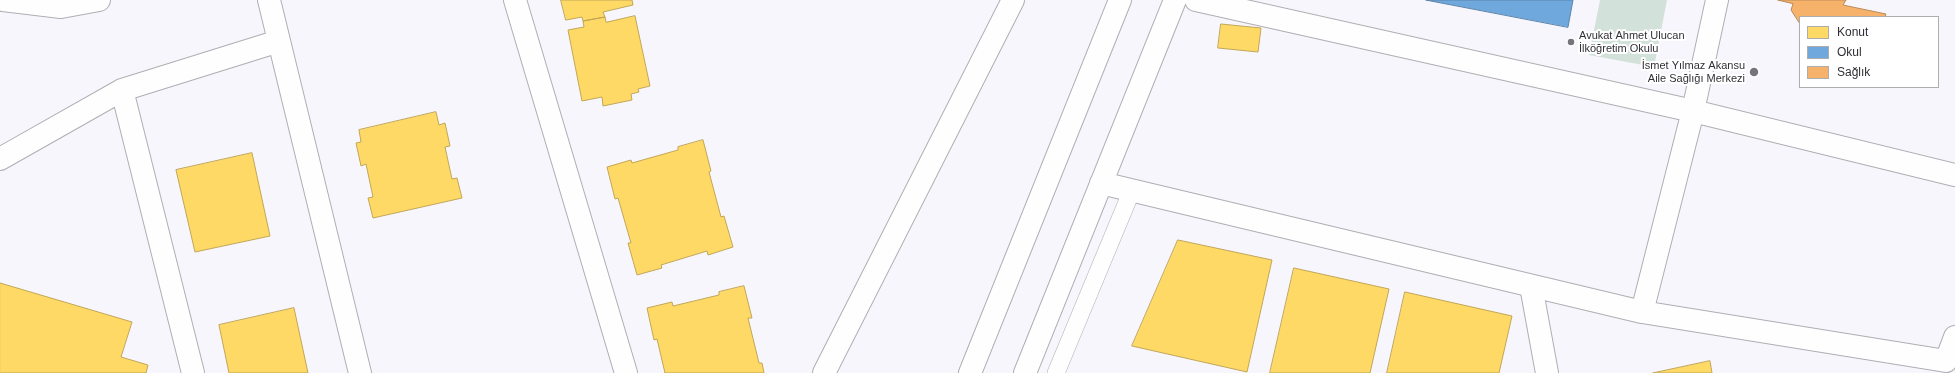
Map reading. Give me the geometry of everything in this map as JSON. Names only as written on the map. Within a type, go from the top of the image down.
[{"type":"street","points":[[3,0],[61,7],[68,3],[99,0]]},
{"type":"street","points":[[269,0],[360,373]]},
{"type":"street","points":[[515,0],[626,373]]},
{"type":"street","points":[[824,373],[1013,0]]},
{"type":"street","points":[[970,373],[1120,0]]},
{"type":"street","points":[[1025,373],[1175,0]]},
{"type":"street","points":[[1196,0],[1692,111],[1955,176]]},
{"type":"street","points":[[1642,312],[1692,111],[1717,0]]},
{"type":"street","points":[[0,159],[122,90],[279,41]]},
{"type":"street","points":[[122,90],[193,373]]},
{"type":"street","points":[[1101,182],[1642,312],[1946,361],[1955,337]]},
{"type":"street","points":[[1531,286],[1547,373]]},
{"type":"lane","points":[[1056,373],[1132,190]]},
{"type":"shaded area","points":[[1600,0],[1667,0],[1654,67],[1589,55]]},
{"type":"building: Konut","points":[[561,0],[632,0],[633,5],[603,12],[605,17],[583,21],[582,17],[566,20]]},
{"type":"building: Konut","points":[[635,16],[650,86],[638,89],[639,92],[631,94],[632,100],[603,106],[602,97],[582,101],[568,30],[584,27],[583,21],[605,17],[606,22]]},
{"type":"building: Konut","points":[[1221,24],[1261,28],[1258,52],[1218,48]]},
{"type":"building: Konut","points":[[436,112],[439,125],[445,123],[450,146],[445,147],[452,179],[457,178],[462,198],[373,218],[368,198],[373,197],[366,164],[361,166],[356,143],[361,142],[359,130]]},
{"type":"building: Konut","points":[[703,140],[711,171],[709,172],[721,217],[724,216],[733,247],[708,255],[707,251],[661,265],[662,268],[637,275],[628,243],[631,243],[618,198],[615,199],[607,167],[631,160],[632,163],[678,150],[678,147]]},
{"type":"building: Konut","points":[[252,153],[270,236],[195,252],[176,170]]},
{"type":"building: Konut","points":[[1178,240],[1272,260],[1247,372],[1132,346]]},
{"type":"building: Konut","points":[[1294,268],[1389,289],[1370,373],[1270,373]]},
{"type":"building: Konut","points":[[0,283],[132,322],[121,357],[148,365],[146,373],[0,373]]},
{"type":"building: Konut","points":[[744,286],[752,318],[748,318],[759,363],[762,363],[764,373],[665,373],[657,339],[654,340],[647,308],[672,302],[673,306],[719,295],[719,292]]},
{"type":"building: Konut","points":[[1405,292],[1512,316],[1499,373],[1387,373]]},
{"type":"building: Konut","points":[[294,308],[308,373],[229,373],[219,325]]},
{"type":"building: Konut","points":[[1710,361],[1712,373],[1653,373]]},
{"type":"building: Okul","points":[[1426,0],[1573,0],[1568,27]]},
{"type":"building: Sağlık","points":[[1778,0],[1846,0],[1843,5],[1886,14],[1885,16],[1799,16],[1799,22],[1791,10],[1793,4]]},
{"type":"place","name":"Avukat Ahmet Ulucan İlköğretim Okulu","points":[[1571,42]]},
{"type":"place","name":"İsmet Yılmaz Akansu Aile Sağlığı Merkezi","points":[[1754,72]]}]
